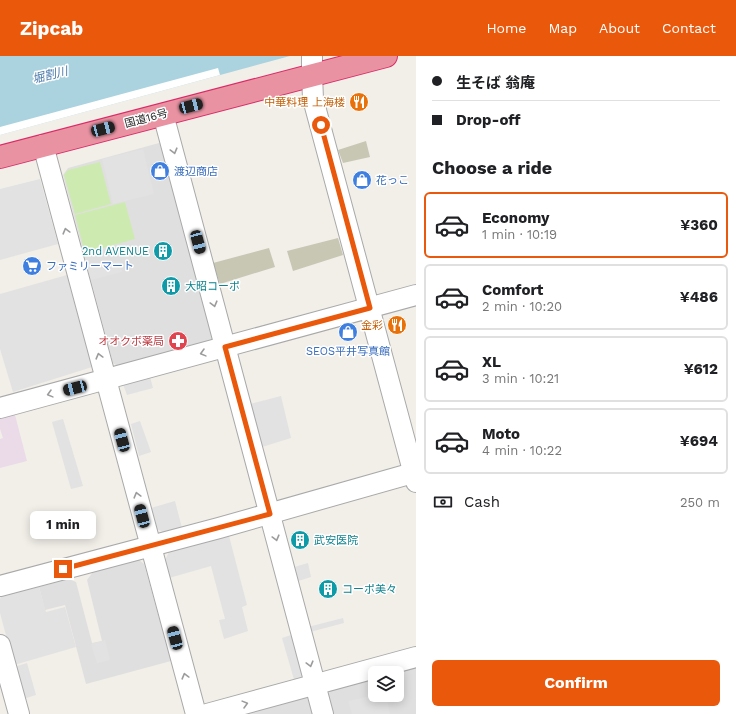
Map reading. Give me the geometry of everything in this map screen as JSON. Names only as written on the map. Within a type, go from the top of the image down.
[{"type":"highway","name":"国道16号","points":[[0,157],[164,114],[312,66],[386,56]]},
{"type":"street","points":[[0,586],[415,476],[313,99],[312,66]]},
{"type":"street","points":[[164,114],[323,714]]},
{"type":"street","points":[[43,145],[196,714]]},
{"type":"street","points":[[0,408],[416,295]]},
{"type":"street","points":[[0,645],[18,714]]},
{"type":"street","points":[[207,714],[416,657]]},
{"type":"shaded area","points":[[366,141],[370,157],[343,163],[338,150]]},
{"type":"shaded area","points":[[159,143],[165,148],[215,335],[211,343],[119,367],[113,363],[63,175],[68,168]]},
{"type":"shaded area","points":[[143,149],[154,194],[113,204],[102,159]]},
{"type":"shaded area","points":[[40,179],[58,244],[0,260],[0,189]]},
{"type":"shaded area","points":[[338,238],[343,255],[293,271],[287,251]]},
{"type":"shaded area","points":[[269,248],[275,267],[220,284],[213,263]]},
{"type":"shaded area","points":[[120,261],[122,272],[91,280],[88,269]]},
{"type":"shaded area","points":[[67,275],[92,367],[13,392],[0,349],[0,294]]},
{"type":"shaded area","points":[[150,377],[153,388],[127,395],[123,384]]},
{"type":"shaded area","points":[[281,396],[291,438],[262,447],[250,404]]},
{"type":"shaded area","points":[[14,411],[27,461],[0,468],[0,439],[3,438],[0,429],[0,415]]},
{"type":"shaded area","points":[[63,419],[83,486],[71,489],[52,422]]},
{"type":"shaded area","points":[[140,421],[151,452],[139,456],[131,424]]},
{"type":"shaded area","points":[[175,501],[182,528],[163,532],[157,529],[151,508]]},
{"type":"shaded area","points":[[229,536],[247,605],[242,607],[248,631],[224,639],[219,620],[225,619],[211,566],[169,578],[165,560],[169,552]]},
{"type":"shaded area","points":[[139,560],[144,564],[171,661],[86,684],[65,605],[45,610],[39,587],[69,579],[76,582],[92,643],[102,641],[87,580],[93,572]]},
{"type":"shaded area","points":[[308,563],[311,577],[295,582],[291,568]]},
{"type":"shaded area","points":[[39,587],[46,612],[65,607],[76,647],[14,665],[0,613],[0,599],[1,596]]},
{"type":"shaded area","points":[[343,618],[344,623],[310,632],[308,627]]},
{"type":"shaded area","points":[[294,634],[306,674],[302,681],[295,683],[282,638]]},
{"type":"shaded area","points":[[105,640],[110,660],[97,663],[91,644]]},
{"type":"shaded area","points":[[27,663],[36,695],[23,699],[14,667]]},
{"type":"shaded area","points":[[416,666],[416,714],[333,714],[328,695],[331,689],[368,679],[368,702],[404,702],[404,669]]},
{"type":"shaded area","points":[[304,694],[313,699],[317,714],[232,714]]},
{"type":"shaded area","points":[[368,697],[368,702],[387,702],[390,714],[352,714],[348,701]]},
{"type":"green space","points":[[100,162],[111,204],[75,214],[64,175],[68,170]]},
{"type":"green space","points":[[125,202],[135,239],[85,253],[75,215]]},
{"type":"water","name":"堀割川","points":[[0,56],[290,56],[0,135]]},
{"type":"pier","points":[[218,68],[220,75],[0,135],[0,127]]},
{"type":"place","name":"中華料理 上海楼","points":[[359,102]]},
{"type":"place","name":"渡辺商店","points":[[160,171]]},
{"type":"place","name":"花っこ","points":[[362,180]]},
{"type":"place","name":"2nd AVENUE","points":[[163,251]]},
{"type":"place","name":"ファミリーマート","points":[[32,266]]},
{"type":"place","name":"大昭コーポ","points":[[171,286]]},
{"type":"place","name":"金彩","points":[[397,325]]},
{"type":"place","name":"SEOS平井写真館","points":[[348,332]]},
{"type":"place","name":"オオクボ薬局","points":[[178,341]]},
{"type":"place","name":"武安医院","points":[[300,540]]},
{"type":"place","name":"コーポ美々","points":[[328,589]]},
{"type":"route","points":[[63,569],[270,514],[225,347],[370,308],[321,125]]}]
